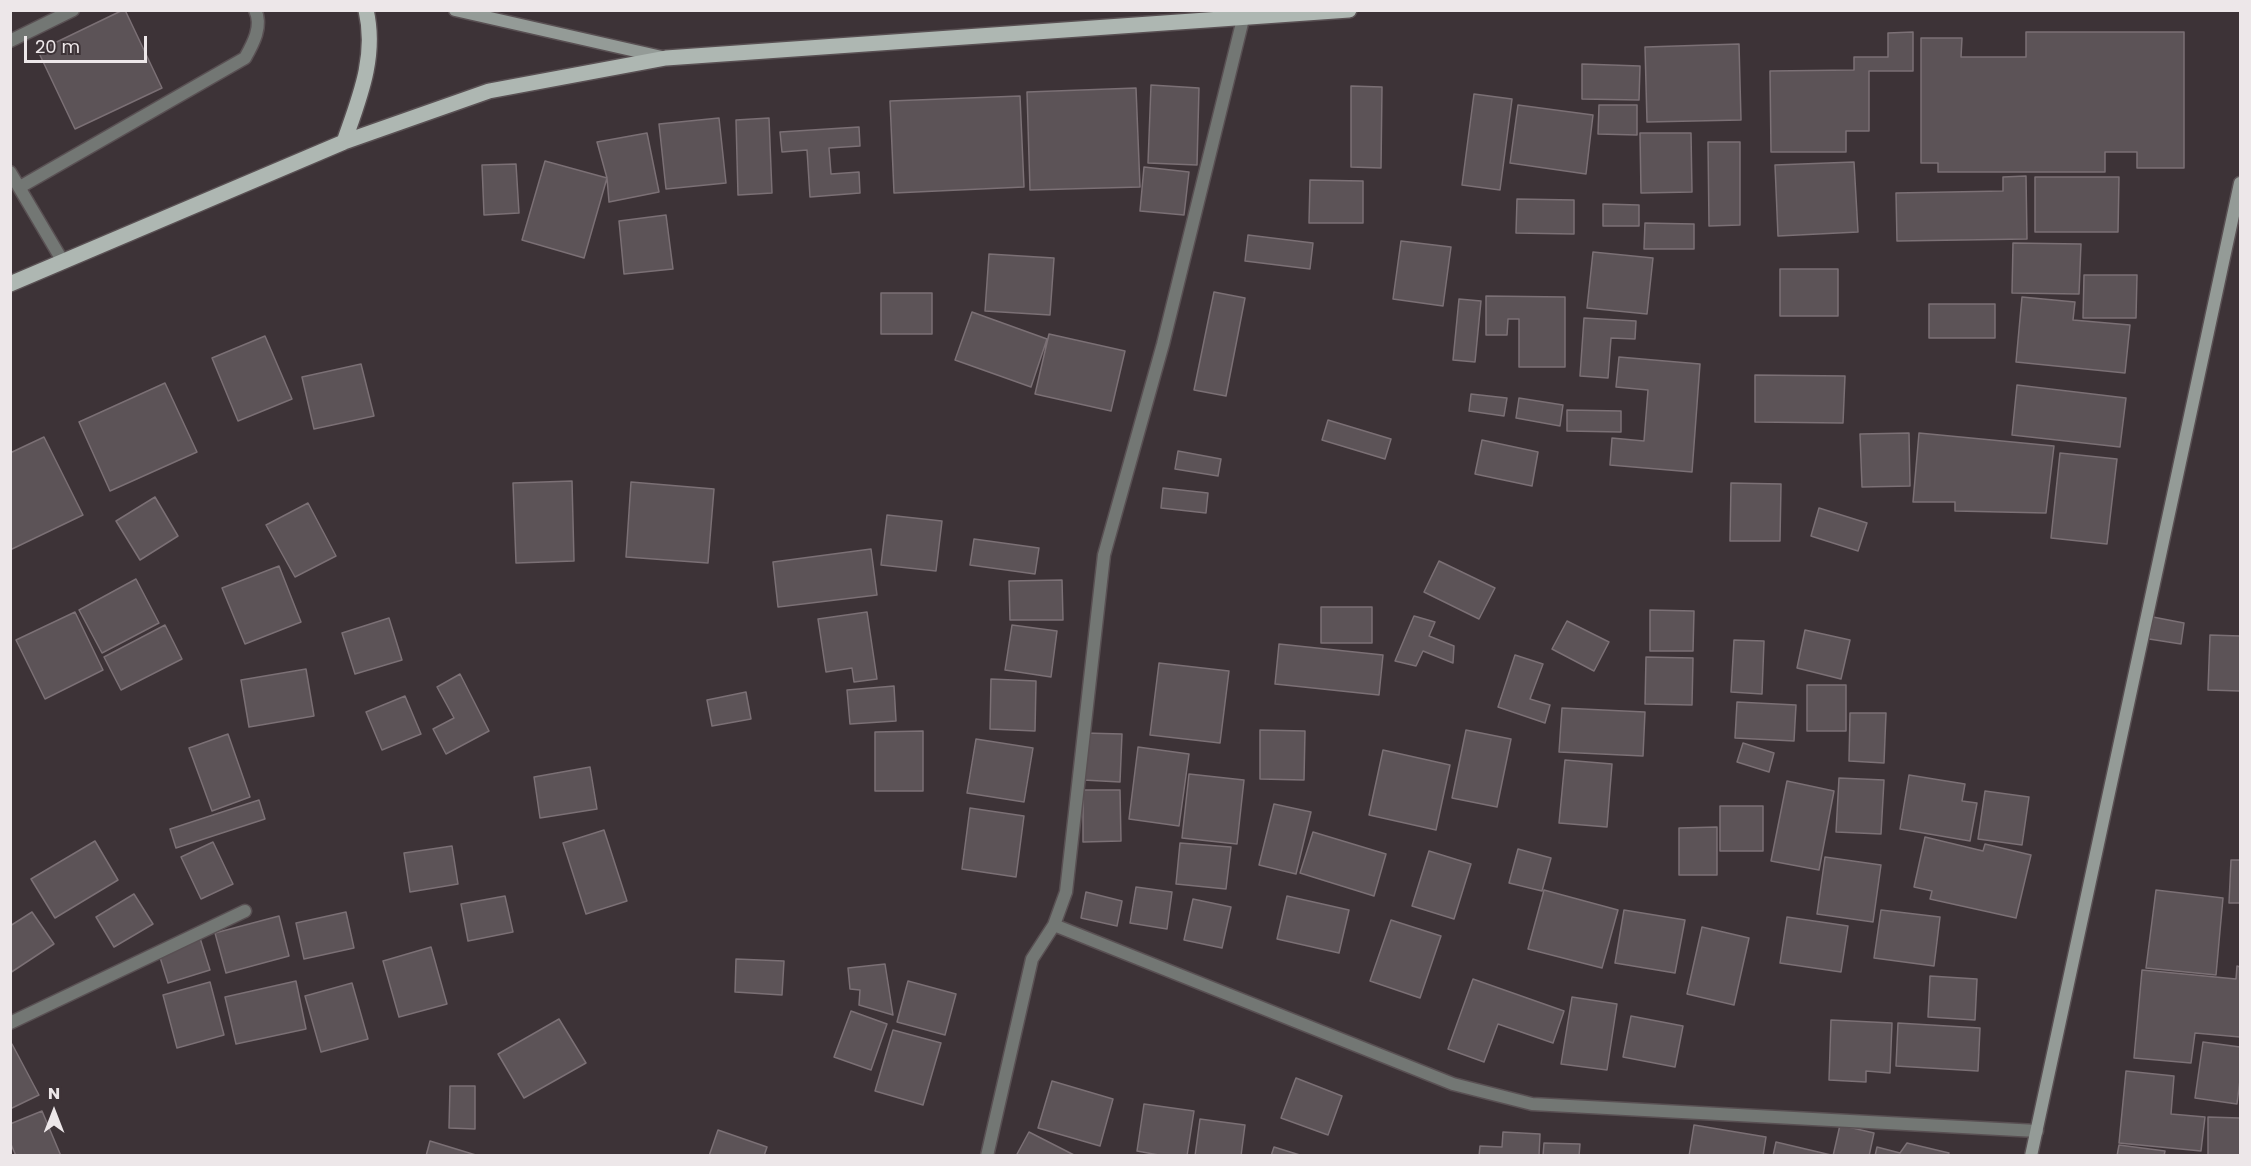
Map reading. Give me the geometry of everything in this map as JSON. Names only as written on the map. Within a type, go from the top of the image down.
[{"type":"main road","points":[[344,141],[366,79],[369,26],[366,10]]},
{"type":"main road","points":[[10,284],[344,141],[489,91],[666,58],[1349,10]]},
{"type":"street","points":[[10,40],[73,10]]},
{"type":"street","points":[[20,187],[245,58],[256,39],[258,16],[255,10]]},
{"type":"street","points":[[455,10],[666,58]]},
{"type":"street","points":[[987,1155],[1032,959],[1054,925],[1066,892],[1104,555],[1163,344],[1244,19]]},
{"type":"street","points":[[10,171],[62,260]]},
{"type":"street","points":[[2031,1155],[2238,215],[2241,183]]},
{"type":"street","points":[[10,1023],[245,911]]},
{"type":"street","points":[[1054,925],[1453,1084],[1532,1104],[2037,1131]]},
{"type":"building","points":[[123,10],[162,88],[75,129],[38,51]]},
{"type":"building","points":[[1913,32],[1913,71],[1869,71],[1869,131],[1846,131],[1846,152],[1771,152],[1770,71],[1854,70],[1854,57],[1888,57],[1888,33]]},
{"type":"building","points":[[2026,32],[2184,32],[2184,168],[2137,168],[2137,152],[2105,152],[2105,172],[1938,172],[1938,163],[1921,163],[1921,38],[1962,38],[1961,57],[2026,57]]},
{"type":"building","points":[[1739,44],[1741,120],[1647,122],[1645,47]]},
{"type":"building","points":[[1582,64],[1640,66],[1639,100],[1582,99]]},
{"type":"building","points":[[1151,85],[1199,88],[1197,165],[1148,163]]},
{"type":"building","points":[[1351,86],[1382,87],[1381,168],[1351,167]]},
{"type":"building","points":[[1136,88],[1140,187],[1030,190],[1027,92]]},
{"type":"building","points":[[1474,94],[1512,99],[1500,190],[1462,185]]},
{"type":"building","points":[[1020,96],[1024,187],[894,193],[890,101]]},
{"type":"building","points":[[1518,105],[1593,115],[1586,174],[1510,163]]},
{"type":"building","points":[[1599,105],[1637,105],[1637,135],[1598,134]]},
{"type":"building","points":[[719,118],[726,183],[666,189],[659,124]]},
{"type":"building","points":[[769,118],[772,193],[738,195],[736,120]]},
{"type":"building","points":[[859,127],[860,146],[829,148],[831,174],[859,172],[860,193],[810,197],[807,150],[782,152],[780,132]]},
{"type":"building","points":[[647,133],[659,192],[609,202],[607,178],[597,142]]},
{"type":"building","points":[[1640,133],[1691,133],[1692,192],[1641,193]]},
{"type":"building","points":[[1708,142],[1740,142],[1740,225],[1709,226]]},
{"type":"building","points":[[545,161],[607,178],[584,258],[522,240]]},
{"type":"building","points":[[1854,162],[1858,232],[1778,236],[1775,165]]},
{"type":"building","points":[[516,164],[519,213],[484,215],[482,165]]},
{"type":"building","points":[[1144,167],[1189,172],[1184,215],[1140,211]]},
{"type":"building","points":[[2026,176],[2027,239],[1897,241],[1896,193],[2003,191],[2003,177]]},
{"type":"building","points":[[2035,177],[2119,177],[2118,232],[2035,232]]},
{"type":"building","points":[[1310,180],[1363,181],[1363,223],[1309,223]]},
{"type":"building","points":[[1517,199],[1574,200],[1574,234],[1516,233]]},
{"type":"building","points":[[1603,204],[1639,205],[1639,226],[1603,226]]},
{"type":"building","points":[[666,215],[673,269],[624,274],[619,221]]},
{"type":"building","points":[[1645,223],[1694,224],[1694,249],[1644,249]]},
{"type":"building","points":[[1248,235],[1313,243],[1310,269],[1245,261]]},
{"type":"building","points":[[1401,241],[1451,247],[1443,306],[1393,299]]},
{"type":"building","points":[[2013,243],[2081,244],[2079,294],[2012,293]]},
{"type":"building","points":[[1593,252],[1653,258],[1647,314],[1587,308]]},
{"type":"building","points":[[989,254],[1054,258],[1050,315],[985,311]]},
{"type":"building","points":[[1780,269],[1838,269],[1838,316],[1780,316]]},
{"type":"building","points":[[2084,275],[2137,275],[2136,318],[2083,318]]},
{"type":"building","points":[[1214,292],[1245,298],[1226,396],[1194,390]]},
{"type":"building","points":[[881,293],[932,293],[932,334],[881,334]]},
{"type":"building","points":[[1486,296],[1565,297],[1565,367],[1519,367],[1519,319],[1508,319],[1507,335],[1486,335]]},
{"type":"building","points":[[2022,297],[2075,302],[2073,320],[2130,325],[2125,373],[2016,362]]},
{"type":"building","points":[[1459,299],[1481,301],[1475,362],[1453,360]]},
{"type":"building","points":[[1929,304],[1995,304],[1995,338],[1929,338]]},
{"type":"building","points":[[972,312],[1047,339],[1031,387],[955,360]]},
{"type":"building","points":[[1584,318],[1636,321],[1635,339],[1611,338],[1608,378],[1580,376]]},
{"type":"building","points":[[1049,334],[1125,351],[1111,411],[1035,394]]},
{"type":"building","points":[[265,336],[292,399],[238,421],[212,358]]},
{"type":"building","points":[[1619,357],[1700,364],[1692,472],[1610,465],[1612,438],[1644,441],[1648,390],[1616,387]]},
{"type":"building","points":[[361,364],[374,416],[314,429],[302,377]]},
{"type":"building","points":[[1755,375],[1845,376],[1843,423],[1755,422]]},
{"type":"building","points":[[165,383],[197,452],[110,491],[79,422]]},
{"type":"building","points":[[2017,385],[2126,398],[2120,447],[2012,435]]},
{"type":"building","points":[[1471,394],[1507,398],[1504,416],[1469,411]]},
{"type":"building","points":[[1519,398],[1563,405],[1560,426],[1516,418]]},
{"type":"building","points":[[1567,410],[1621,411],[1621,432],[1567,431]]},
{"type":"building","points":[[1328,420],[1391,439],[1385,459],[1322,440]]},
{"type":"building","points":[[1909,433],[1910,486],[1862,487],[1860,434]]},
{"type":"building","points":[[1919,433],[2054,446],[2046,513],[1955,511],[1955,502],[1913,502]]},
{"type":"building","points":[[44,437],[83,515],[10,550],[10,453]]},
{"type":"building","points":[[1482,440],[1538,452],[1532,486],[1475,474]]},
{"type":"building","points":[[1178,451],[1221,459],[1218,476],[1175,469]]},
{"type":"building","points":[[2060,453],[2117,459],[2107,544],[2051,538]]},
{"type":"building","points":[[572,481],[574,561],[516,563],[513,483]]},
{"type":"building","points":[[631,482],[714,489],[708,563],[626,557]]},
{"type":"building","points":[[1731,483],[1781,484],[1780,541],[1730,541]]},
{"type":"building","points":[[1163,488],[1208,493],[1206,513],[1161,508]]},
{"type":"building","points":[[155,497],[178,536],[140,560],[116,521]]},
{"type":"building","points":[[308,503],[336,556],[295,577],[266,525]]},
{"type":"building","points":[[1819,508],[1867,523],[1858,551],[1811,536]]},
{"type":"building","points":[[887,515],[942,521],[936,571],[881,565]]},
{"type":"building","points":[[974,539],[1039,548],[1035,574],[970,565]]},
{"type":"building","points":[[871,549],[877,595],[778,607],[773,562]]},
{"type":"building","points":[[1439,561],[1495,588],[1479,619],[1424,592]]},
{"type":"building","points":[[279,566],[301,622],[245,644],[222,588]]},
{"type":"building","points":[[136,579],[159,623],[102,653],[79,610]]},
{"type":"building","points":[[1062,580],[1063,620],[1010,620],[1009,581]]},
{"type":"building","points":[[1321,607],[1372,607],[1372,643],[1321,643]]},
{"type":"building","points":[[1650,610],[1694,611],[1693,651],[1650,651]]},
{"type":"building","points":[[75,612],[103,670],[45,699],[16,640]]},
{"type":"building","points":[[867,612],[877,679],[854,682],[852,668],[826,672],[818,619]]},
{"type":"building","points":[[1414,616],[1435,622],[1429,636],[1454,646],[1453,663],[1423,651],[1416,666],[1395,661]]},
{"type":"building","points":[[2153,617],[2184,623],[2181,644],[2149,639]]},
{"type":"building","points":[[389,618],[402,660],[355,674],[342,633]]},
{"type":"building","points":[[1567,621],[1609,642],[1594,671],[1552,649]]},
{"type":"building","points":[[165,625],[182,659],[121,690],[104,657]]},
{"type":"building","points":[[1012,625],[1057,631],[1051,677],[1005,670]]},
{"type":"building","points":[[1805,630],[1850,640],[1841,679],[1797,668]]},
{"type":"building","points":[[2210,635],[2240,636],[2240,691],[2208,690]]},
{"type":"building","points":[[1734,640],[1764,641],[1762,694],[1731,692]]},
{"type":"building","points":[[1279,644],[1383,655],[1379,695],[1275,684]]},
{"type":"building","points":[[1515,655],[1543,664],[1530,699],[1550,705],[1545,723],[1498,707]]},
{"type":"building","points":[[1646,657],[1693,658],[1692,705],[1645,704]]},
{"type":"building","points":[[1159,663],[1229,671],[1220,743],[1150,735]]},
{"type":"building","points":[[306,669],[314,716],[249,727],[241,680]]},
{"type":"building","points":[[460,674],[489,731],[446,754],[433,729],[454,718],[437,687]]},
{"type":"building","points":[[991,679],[1036,681],[1035,731],[990,729]]},
{"type":"building","points":[[1807,685],[1846,685],[1846,731],[1807,731]]},
{"type":"building","points":[[894,686],[896,721],[850,724],[847,690]]},
{"type":"building","points":[[746,692],[751,719],[712,726],[707,700]]},
{"type":"building","points":[[405,696],[421,734],[382,750],[366,712]]},
{"type":"building","points":[[1737,702],[1796,705],[1794,741],[1735,738]]},
{"type":"building","points":[[1562,708],[1645,712],[1643,756],[1559,752]]},
{"type":"building","points":[[1850,713],[1886,713],[1884,763],[1849,761]]},
{"type":"building","points":[[1260,730],[1305,731],[1304,780],[1260,779]]},
{"type":"building","points":[[1466,730],[1511,739],[1497,807],[1452,798]]},
{"type":"building","points":[[923,731],[923,791],[875,791],[875,732]]},
{"type":"building","points":[[1085,733],[1122,734],[1120,782],[1083,780]]},
{"type":"building","points":[[228,734],[250,797],[212,811],[189,748]]},
{"type":"building","points":[[976,739],[1033,748],[1024,802],[967,793]]},
{"type":"building","points":[[1743,743],[1774,753],[1769,772],[1737,762]]},
{"type":"building","points":[[1138,747],[1189,754],[1179,826],[1129,819]]},
{"type":"building","points":[[1383,750],[1450,765],[1436,830],[1369,815]]},
{"type":"building","points":[[1565,760],[1612,764],[1607,827],[1559,823]]},
{"type":"building","points":[[590,767],[597,809],[540,818],[534,777]]},
{"type":"building","points":[[1189,774],[1244,780],[1237,844],[1182,838]]},
{"type":"building","points":[[1909,775],[1965,784],[1962,801],[1977,803],[1970,841],[1900,829]]},
{"type":"building","points":[[1839,778],[1884,780],[1881,834],[1836,832]]},
{"type":"building","points":[[1787,781],[1834,791],[1819,870],[1771,861]]},
{"type":"building","points":[[1083,790],[1120,790],[1121,841],[1083,842]]},
{"type":"building","points":[[1985,791],[2029,797],[2022,845],[1978,839]]},
{"type":"building","points":[[259,800],[265,819],[176,848],[170,829]]},
{"type":"building","points":[[1274,804],[1311,812],[1296,874],[1259,865]]},
{"type":"building","points":[[1720,806],[1763,806],[1763,851],[1720,851]]},
{"type":"building","points":[[970,808],[1024,816],[1016,877],[962,869]]},
{"type":"building","points":[[1717,827],[1717,875],[1679,875],[1679,828]]},
{"type":"building","points":[[604,830],[627,901],[586,914],[563,843]]},
{"type":"building","points":[[1313,832],[1386,854],[1374,896],[1300,873]]},
{"type":"building","points":[[1925,837],[1983,851],[1985,844],[2031,855],[2016,918],[1930,899],[1932,891],[1914,887]]},
{"type":"building","points":[[95,841],[118,880],[55,918],[31,879]]},
{"type":"building","points":[[213,842],[233,884],[201,899],[181,857]]},
{"type":"building","points":[[1180,843],[1231,847],[1226,889],[1176,884]]},
{"type":"building","points":[[452,846],[458,884],[410,892],[404,853]]},
{"type":"building","points":[[1518,849],[1551,858],[1542,891],[1509,883]]},
{"type":"building","points":[[1429,851],[1471,864],[1454,919],[1412,906]]},
{"type":"building","points":[[1825,857],[1881,865],[1873,922],[1817,914]]},
{"type":"building","points":[[2231,860],[2240,860],[2240,903],[2229,903]]},
{"type":"building","points":[[1136,887],[1172,892],[1167,929],[1130,923]]},
{"type":"building","points":[[1544,890],[1618,910],[1602,968],[1528,949]]},
{"type":"building","points":[[2156,890],[2223,898],[2216,975],[2146,968]]},
{"type":"building","points":[[1086,892],[1122,901],[1117,926],[1081,918]]},
{"type":"building","points":[[134,894],[153,924],[114,947],[96,917]]},
{"type":"building","points":[[505,896],[513,932],[468,941],[461,904]]},
{"type":"building","points":[[1287,896],[1349,910],[1339,953],[1277,939]]},
{"type":"building","points":[[1193,899],[1231,907],[1222,948],[1184,940]]},
{"type":"building","points":[[1624,910],[1685,920],[1675,973],[1615,963]]},
{"type":"building","points":[[1881,910],[1940,917],[1934,966],[1874,958]]},
{"type":"building","points":[[32,912],[54,944],[10,973],[10,926]]},
{"type":"building","points":[[346,912],[354,948],[304,959],[296,923]]},
{"type":"building","points":[[279,916],[289,956],[226,973],[215,933]]},
{"type":"building","points":[[1787,917],[1848,926],[1841,972],[1780,963]]},
{"type":"building","points":[[1391,920],[1441,936],[1420,998],[1370,981]]},
{"type":"building","points":[[1702,927],[1749,938],[1734,1005],[1687,994]]},
{"type":"building","points":[[200,938],[210,970],[168,983],[158,951]]},
{"type":"building","points":[[431,947],[447,1004],[399,1017],[383,961]]},
{"type":"building","points":[[736,959],[784,961],[782,995],[735,992]]},
{"type":"building","points":[[885,964],[893,1015],[859,1005],[860,990],[850,989],[848,968]]},
{"type":"building","points":[[2237,966],[2240,967],[2240,1037],[2195,1033],[2191,1063],[2134,1058],[2142,970],[2236,979]]},
{"type":"building","points":[[1930,976],[1977,979],[1975,1020],[1928,1017]]},
{"type":"building","points":[[1473,979],[1564,1011],[1553,1043],[1498,1024],[1484,1062],[1448,1049]]},
{"type":"building","points":[[296,981],[306,1029],[236,1044],[225,997]]},
{"type":"building","points":[[908,981],[956,994],[945,1035],[897,1022]]},
{"type":"building","points":[[210,982],[224,1035],[177,1048],[163,995]]},
{"type":"building","points":[[352,983],[368,1039],[321,1052],[305,996]]},
{"type":"building","points":[[1572,997],[1617,1004],[1607,1070],[1561,1064]]},
{"type":"building","points":[[851,1011],[887,1024],[871,1070],[834,1057]]},
{"type":"building","points":[[1631,1016],[1683,1026],[1675,1067],[1623,1057]]},
{"type":"building","points":[[559,1019],[586,1063],[524,1098],[498,1054]]},
{"type":"building","points":[[1831,1020],[1892,1023],[1890,1073],[1866,1071],[1866,1082],[1829,1080]]},
{"type":"building","points":[[1898,1023],[1980,1028],[1978,1071],[1896,1066]]},
{"type":"building","points":[[893,1030],[941,1043],[923,1105],[875,1091]]},
{"type":"building","points":[[2203,1042],[2240,1047],[2237,1104],[2195,1098]]},
{"type":"building","points":[[12,1044],[39,1095],[10,1109],[10,1045]]},
{"type":"building","points":[[2126,1071],[2174,1076],[2171,1114],[2205,1117],[2201,1151],[2119,1143]]},
{"type":"building","points":[[1296,1078],[1342,1096],[1328,1135],[1281,1118]]},
{"type":"building","points":[[1052,1081],[1113,1099],[1100,1146],[1038,1128]]},
{"type":"building","points":[[450,1086],[475,1086],[475,1129],[449,1128]]},
{"type":"building","points":[[1144,1104],[1194,1111],[1187,1156],[1164,1156],[1137,1151]]},
{"type":"building","points":[[42,1111],[61,1156],[16,1156],[10,1142],[10,1124]]},
{"type":"building","points":[[2208,1117],[2240,1118],[2240,1156],[2208,1156]]},
{"type":"building","points":[[1200,1119],[1245,1125],[1241,1156],[1195,1156]]},
{"type":"building","points":[[1694,1125],[1766,1137],[1763,1156],[1689,1156]]},
{"type":"building","points":[[1840,1125],[1874,1133],[1869,1156],[1833,1156]]},
{"type":"building","points":[[718,1130],[767,1147],[764,1156],[709,1156]]},
{"type":"building","points":[[1029,1132],[1076,1156],[1016,1156]]},
{"type":"building","points":[[1503,1132],[1540,1134],[1539,1156],[1479,1156],[1480,1146],[1502,1147]]},
{"type":"building","points":[[430,1141],[479,1156],[426,1156]]},
{"type":"building","points":[[1776,1142],[1831,1155],[1773,1156]]},
{"type":"building","points":[[1544,1143],[1580,1144],[1579,1156],[1543,1156]]},
{"type":"building","points":[[1907,1143],[1949,1153],[1948,1156],[1875,1156],[1877,1147],[1900,1153]]},
{"type":"building","points":[[2119,1145],[2165,1151],[2164,1156],[2117,1156]]},
{"type":"building","points":[[1274,1147],[1303,1156],[1271,1156]]}]
